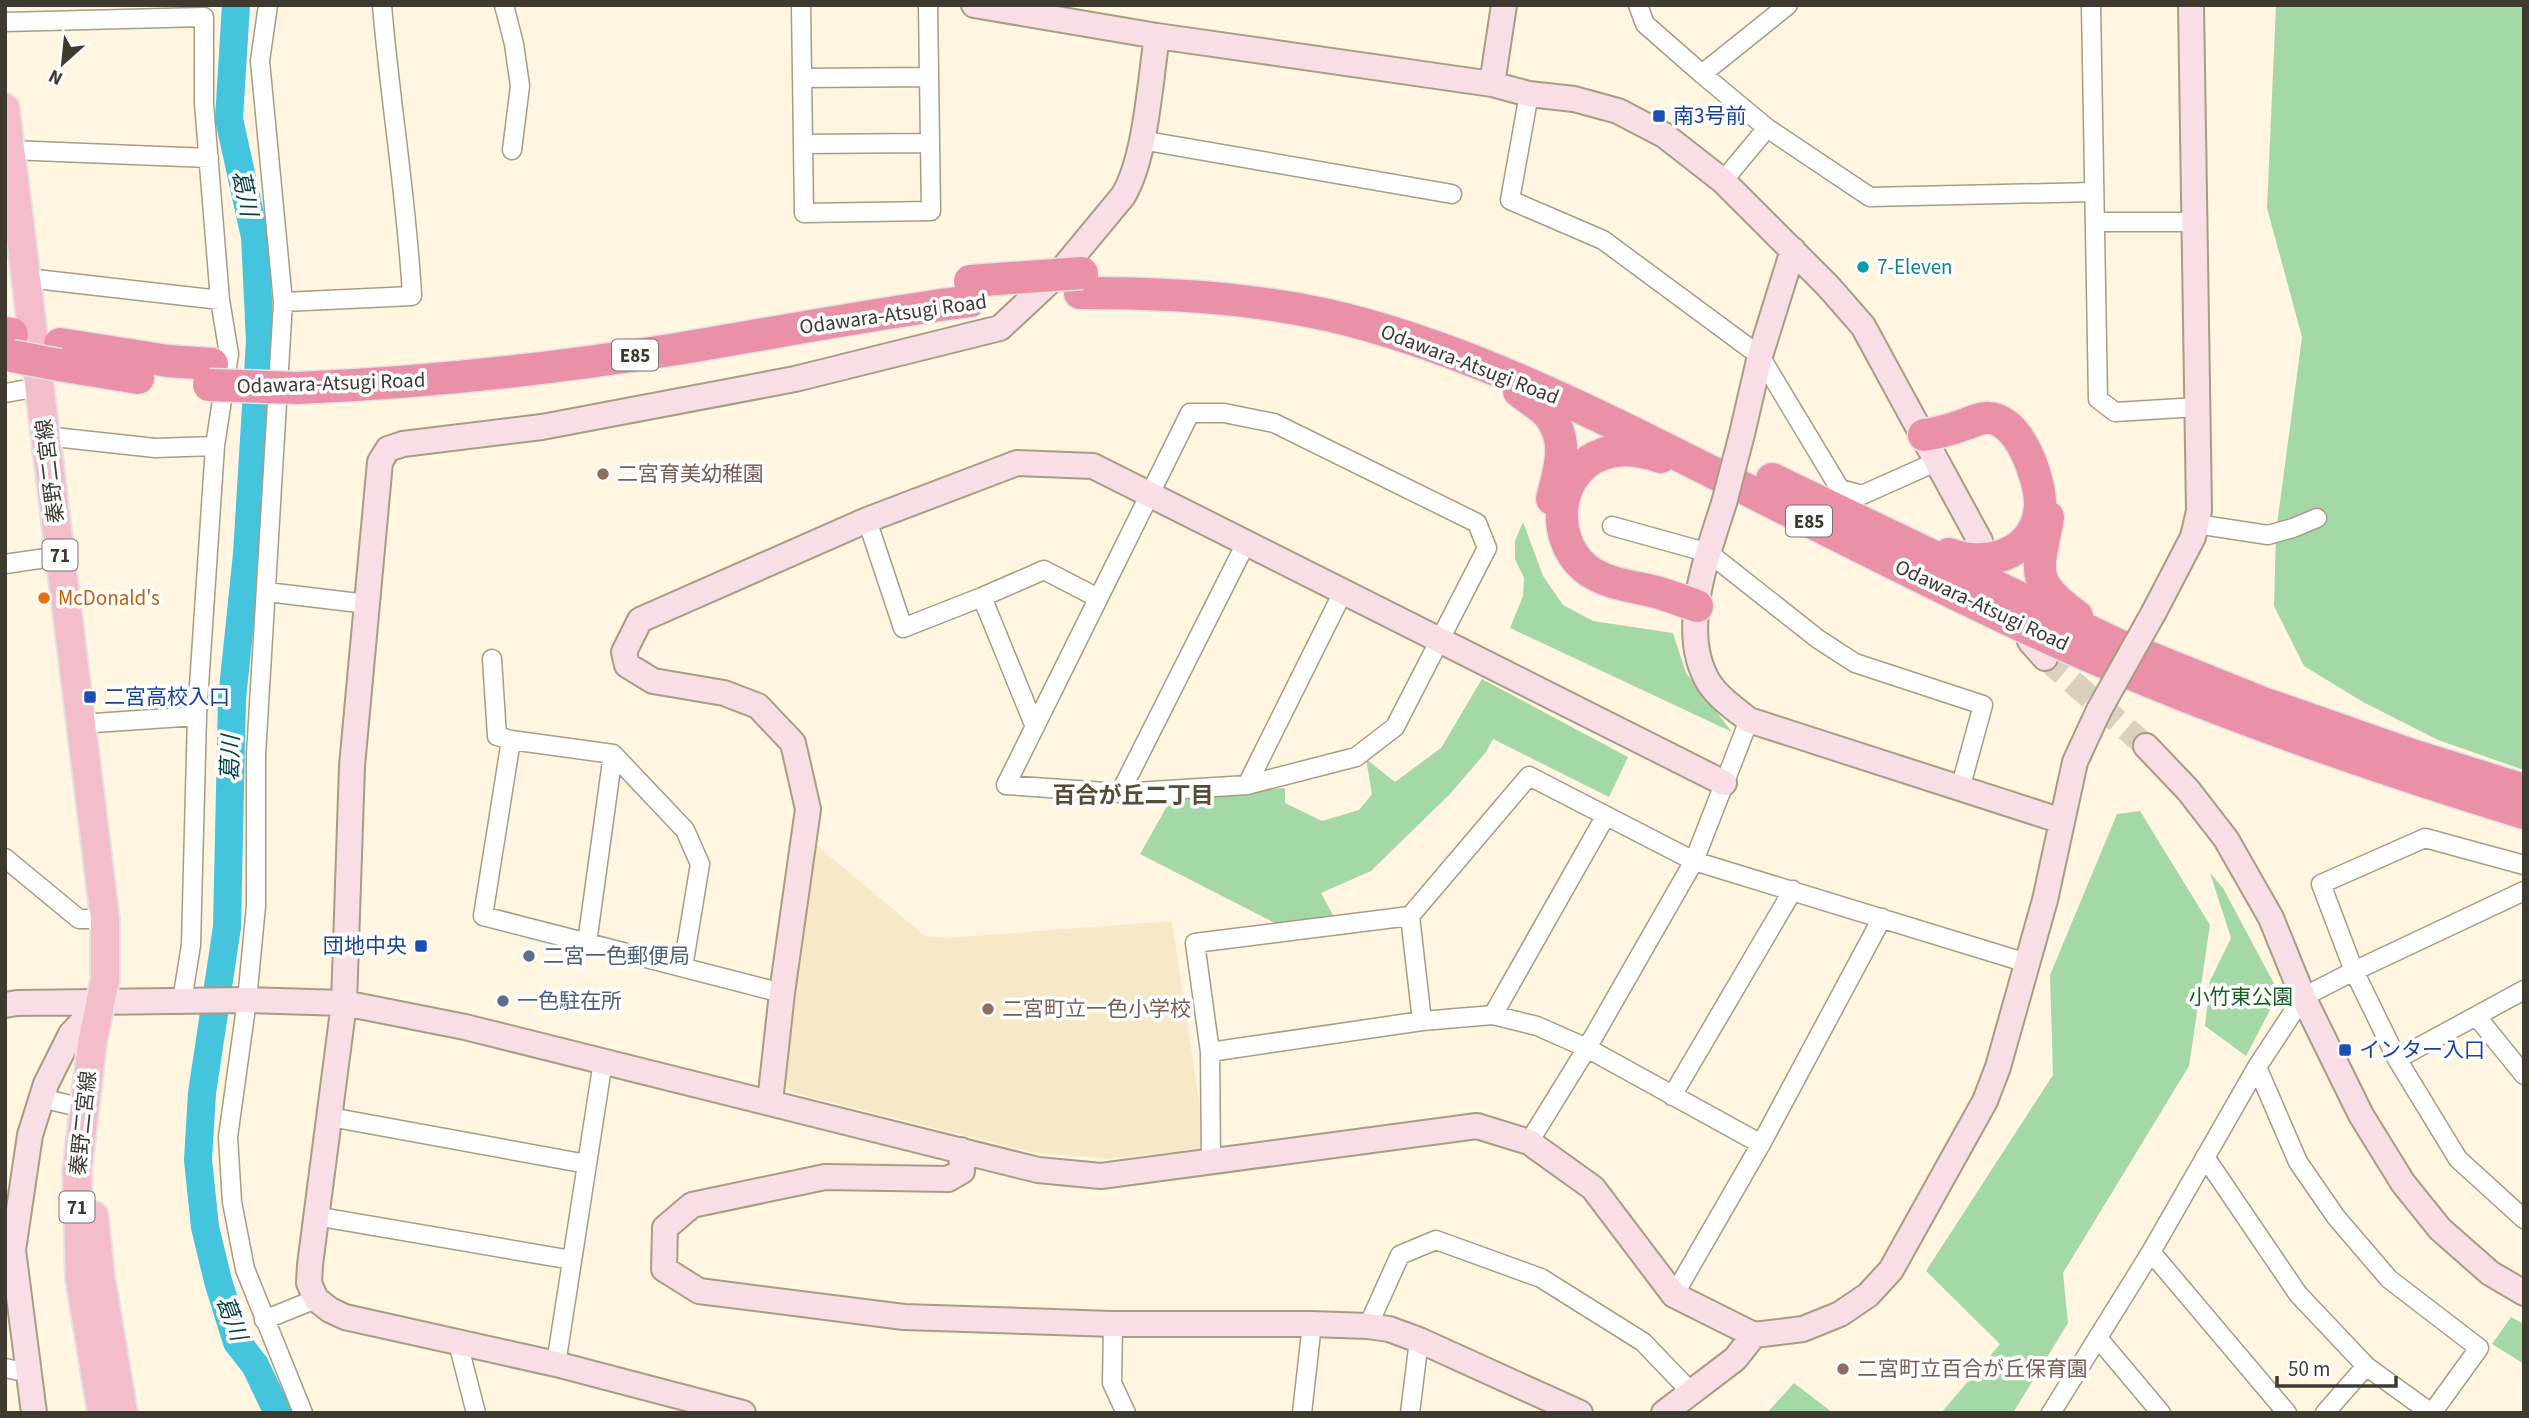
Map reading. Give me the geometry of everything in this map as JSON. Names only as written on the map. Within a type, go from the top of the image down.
[{"type":"highway","name":"Odawara-Atsugi Road","points":[[9,344],[53,365],[168,360],[210,375],[298,378],[383,364],[503,354],[671,330],[890,292],[970,291],[1160,274],[1247,281],[1331,297],[1408,316],[1515,355],[2116,644],[2263,703],[2412,755],[2524,790]]},
{"type":"highway","name":"Odawara-Atsugi Road","points":[[1081,283],[1244,301],[1326,315],[1404,335],[1497,370],[1593,413],[1950,591],[2141,678],[2253,724],[2405,777],[2524,813]]},
{"type":"highway","points":[[1497,370],[1549,415],[1559,435],[1562,452],[1560,471],[1548,515],[1550,537],[1559,557],[1573,573],[1589,585],[1609,593],[1642,600],[1697,606]]},
{"type":"highway","points":[[1931,448],[1942,419],[1974,404],[1992,404],[2023,421],[2033,435],[2051,491],[2038,557],[2040,576],[2047,591],[2058,603],[2116,644]]},
{"type":"highway","points":[[1805,495],[1961,559],[1982,561],[2001,558],[2018,547],[2030,533],[2040,503],[2024,447],[2015,432],[2001,421],[1986,418],[1944,432],[1931,448]]},
{"type":"highway","points":[[1697,606],[1657,592],[1605,580],[1587,570],[1571,554],[1563,536],[1560,518],[1571,480],[1585,464],[1602,454],[1624,450],[1646,453],[1711,471]]},
{"type":"main road","name":"秦野二宮線","points":[[5,110],[27,278],[53,365],[45,436],[105,919],[105,981],[92,1044],[77,1172],[79,1266],[103,1413]]},
{"type":"main road","name":"秦野二宮線","points":[[102,1001],[110,1048],[93,1166],[94,1222],[123,1413]]},
{"type":"street","points":[[268,5],[260,61],[283,302],[256,755],[256,906],[241,1000],[228,1137],[232,1202],[245,1269],[303,1413]]},
{"type":"street","points":[[283,302],[412,296],[410,259],[388,85],[382,5]]},
{"type":"street","points":[[504,5],[514,44],[520,86],[512,149]]},
{"type":"street","points":[[801,5],[804,213],[931,211],[928,5]]},
{"type":"street","points":[[974,5],[1157,36],[1492,84],[1530,94],[1574,99],[1618,111],[1664,135],[1723,181],[1828,286],[1863,326],[1980,541]]},
{"type":"street","points":[[1492,84],[1504,5]]},
{"type":"street","points":[[1638,5],[1645,24],[1767,128],[1870,197],[2094,192]]},
{"type":"street","points":[[1702,74],[1788,5]]},
{"type":"street","points":[[2091,5],[2098,399],[2115,412],[2198,407]]},
{"type":"street","points":[[5,1005],[241,1000],[344,1003],[465,1027],[1038,1170],[1101,1176],[1476,1126],[1529,1142],[1593,1188],[1674,1295],[1754,1335],[1803,1329],[1822,1323],[1868,1295],[1891,1270],[1984,1101],[1998,1067],[2045,900],[2075,762],[2099,710],[2179,567],[2200,512],[2191,5]]},
{"type":"street","points":[[5,22],[204,17],[204,103],[220,300],[229,354],[215,446],[197,716],[189,1001]]},
{"type":"street","points":[[742,1413],[556,1364],[345,1317],[316,1299],[309,1283],[315,1216],[344,1003],[352,766],[380,462],[388,449],[403,444],[542,427],[794,379],[1000,328],[1060,272],[1123,197],[1134,173],[1141,140],[1157,36]]},
{"type":"street","points":[[802,78],[928,77]]},
{"type":"street","points":[[1530,94],[1510,200],[1603,240],[1760,356],[1840,489],[1863,495],[1931,448]]},
{"type":"street","points":[[1723,181],[1767,128]]},
{"type":"street","points":[[1141,140],[1452,194]]},
{"type":"street","points":[[803,144],[929,143]]},
{"type":"street","points":[[10,150],[209,158]]},
{"type":"street","points":[[2095,222],[2195,222]]},
{"type":"street","points":[[1793,250],[1760,356],[1697,606],[1695,641],[1709,683],[1725,701],[1749,720],[2062,821]]},
{"type":"street","points":[[27,278],[220,300]]},
{"type":"street","points":[[5,393],[53,365]]},
{"type":"street","points":[[1189,413],[1224,413],[1274,423],[1477,523],[1487,548],[1395,727],[1356,757],[1247,785],[1120,793],[1006,785],[1149,494],[1189,413]]},
{"type":"street","points":[[45,436],[155,448],[215,446]]},
{"type":"street","points":[[770,1102],[782,993],[808,809],[793,743],[758,706],[724,693],[653,681],[626,665],[624,652],[640,620],[867,520],[1017,463],[1093,466],[1724,783]]},
{"type":"street","points":[[2196,524],[2268,535],[2316,518]]},
{"type":"street","points":[[867,520],[903,628],[1044,570],[1098,597]]},
{"type":"street","points":[[1612,526],[1709,553],[1818,639],[1855,663],[1983,705],[1960,789]]},
{"type":"street","points":[[1120,793],[1246,543]]},
{"type":"street","points":[[5,564],[60,556]]},
{"type":"street","points":[[267,592],[367,604]]},
{"type":"street","points":[[1247,785],[1343,592]]},
{"type":"street","points":[[982,597],[1035,727]]},
{"type":"street","points":[[492,659],[498,736],[613,754],[685,830],[700,864],[683,967]]},
{"type":"street","points":[[80,724],[197,716]]},
{"type":"street","points":[[1529,1142],[1587,1048],[1694,860],[1749,720]]},
{"type":"street","points":[[511,740],[483,916],[782,993]]},
{"type":"street","points":[[2146,746],[2188,790],[2226,839],[2271,918],[2303,997],[2361,1115],[2403,1183],[2440,1229],[2490,1273],[2524,1293]]},
{"type":"street","points":[[587,943],[613,754]]},
{"type":"street","points":[[1211,1161],[1210,1052],[1195,943],[1410,916],[1529,776],[1694,860],[2027,963]]},
{"type":"street","points":[[1493,1015],[1605,817]]},
{"type":"street","points":[[2522,1214],[2459,1159],[2397,1059],[2354,971],[2321,884],[2425,838],[2524,865]]},
{"type":"street","points":[[5,858],[79,919],[105,919]]},
{"type":"street","points":[[1672,1096],[1793,890]]},
{"type":"street","points":[[2051,1413],[2151,1252],[2257,1067],[2303,997],[2524,891]]},
{"type":"street","points":[[1410,916],[1422,1021]]},
{"type":"street","points":[[1674,1295],[1761,1144],[1882,918]]},
{"type":"street","points":[[2397,1059],[2524,990]]},
{"type":"street","points":[[34,1413],[17,1371],[9,1248],[30,1135],[41,1098],[71,1034],[102,1001]]},
{"type":"street","points":[[1210,1052],[1422,1021],[1493,1015],[1536,1026],[1587,1048],[1761,1144]]},
{"type":"street","points":[[2476,1017],[2524,1075]]},
{"type":"street","points":[[556,1364],[603,1061]]},
{"type":"street","points":[[2206,1157],[2298,1294],[2365,1366],[2431,1413],[2479,1348],[2389,1279],[2336,1217],[2298,1162],[2257,1067]]},
{"type":"street","points":[[41,1098],[83,1108]]},
{"type":"street","points":[[330,1117],[587,1164]]},
{"type":"street","points":[[961,1150],[962,1171],[948,1179],[825,1177],[692,1205],[665,1228],[664,1269],[699,1291],[904,1317],[1113,1324],[1312,1324],[1389,1329],[1580,1413]]},
{"type":"street","points":[[315,1216],[572,1259]]},
{"type":"street","points":[[1368,1326],[1400,1255],[1436,1240],[1541,1278],[1643,1342],[1691,1392]]},
{"type":"street","points":[[2151,1252],[2287,1413]]},
{"type":"street","points":[[264,1320],[316,1299]]},
{"type":"street","points":[[1113,1324],[1112,1383],[1126,1413]]},
{"type":"street","points":[[1302,1413],[1312,1324]]},
{"type":"street","points":[[1664,1413],[1735,1359],[1754,1335]]},
{"type":"street","points":[[2098,1338],[2161,1413]]},
{"type":"street","points":[[1410,1413],[1419,1340]]},
{"type":"street","points":[[458,1343],[476,1413]]},
{"type":"street","points":[[2325,1413],[2365,1366]]},
{"type":"shaded area","name":"二宮町立一色小学校","points":[[814,843],[925,936],[947,938],[1172,921],[1206,1148],[1109,1159],[1037,1153],[790,1092],[781,1080]]},
{"type":"green space","points":[[2276,5],[2524,5],[2524,770],[2438,740],[2363,702],[2304,666],[2274,606],[2276,532],[2302,337],[2267,208]]},
{"type":"green space","points":[[1523,522],[1543,576],[1563,605],[1593,621],[1673,633],[1686,673],[1732,732],[1510,628],[1523,596],[1524,578],[1515,559],[1515,541]]},
{"type":"green space","points":[[1482,679],[1628,757],[1609,797],[1493,739],[1486,752],[1450,794],[1371,871],[1321,893],[1334,917],[1277,924],[1140,854],[1171,799],[1285,788],[1285,803],[1322,821],[1359,810],[1372,794],[1366,759],[1395,782],[1441,748]]},
{"type":"green space","points":[[2140,811],[2210,925],[2189,1066],[2063,1273],[2068,1323],[2013,1413],[1941,1413],[2000,1344],[1926,1271],[2053,1075],[2050,975],[2117,814]]},
{"type":"green space","name":"小竹東公園","points":[[2210,873],[2223,888],[2279,993],[2246,1056],[2205,1026],[2210,981],[2231,938]]},
{"type":"green space","points":[[2511,1317],[2524,1324],[2524,1364],[2492,1344]]},
{"type":"green space","points":[[1794,1383],[1833,1413],[1767,1413]]},
{"type":"waterway","name":"葛川","points":[[236,5],[229,119],[255,237],[260,341],[247,554],[232,699],[227,927],[202,1093],[198,1160],[205,1227],[237,1342],[255,1365],[278,1413]]},
{"type":"tunnel","points":[[2045,658],[2146,746]]},
{"type":"place","name":"南3号前","points":[[1659,116]]},
{"type":"place","name":"7-Eleven","points":[[1863,267]]},
{"type":"place","name":"二宮育美幼稚園","points":[[603,474]]},
{"type":"place","name":"McDonald's","points":[[44,598]]},
{"type":"place","name":"二宮高校入口","points":[[90,697]]},
{"type":"place","name":"団地中央","points":[[421,946]]},
{"type":"place","name":"二宮一色郵便局","points":[[529,956]]},
{"type":"place","name":"一色駐在所","points":[[503,1001]]},
{"type":"place","name":"二宮町立一色小学校","points":[[988,1009]]},
{"type":"place","name":"インター入口","points":[[2345,1050]]},
{"type":"place","name":"二宮町立百合が丘保育園","points":[[1843,1369]]},
{"type":"district","name":"百合が丘二丁目","points":[[1133,795]]}]
